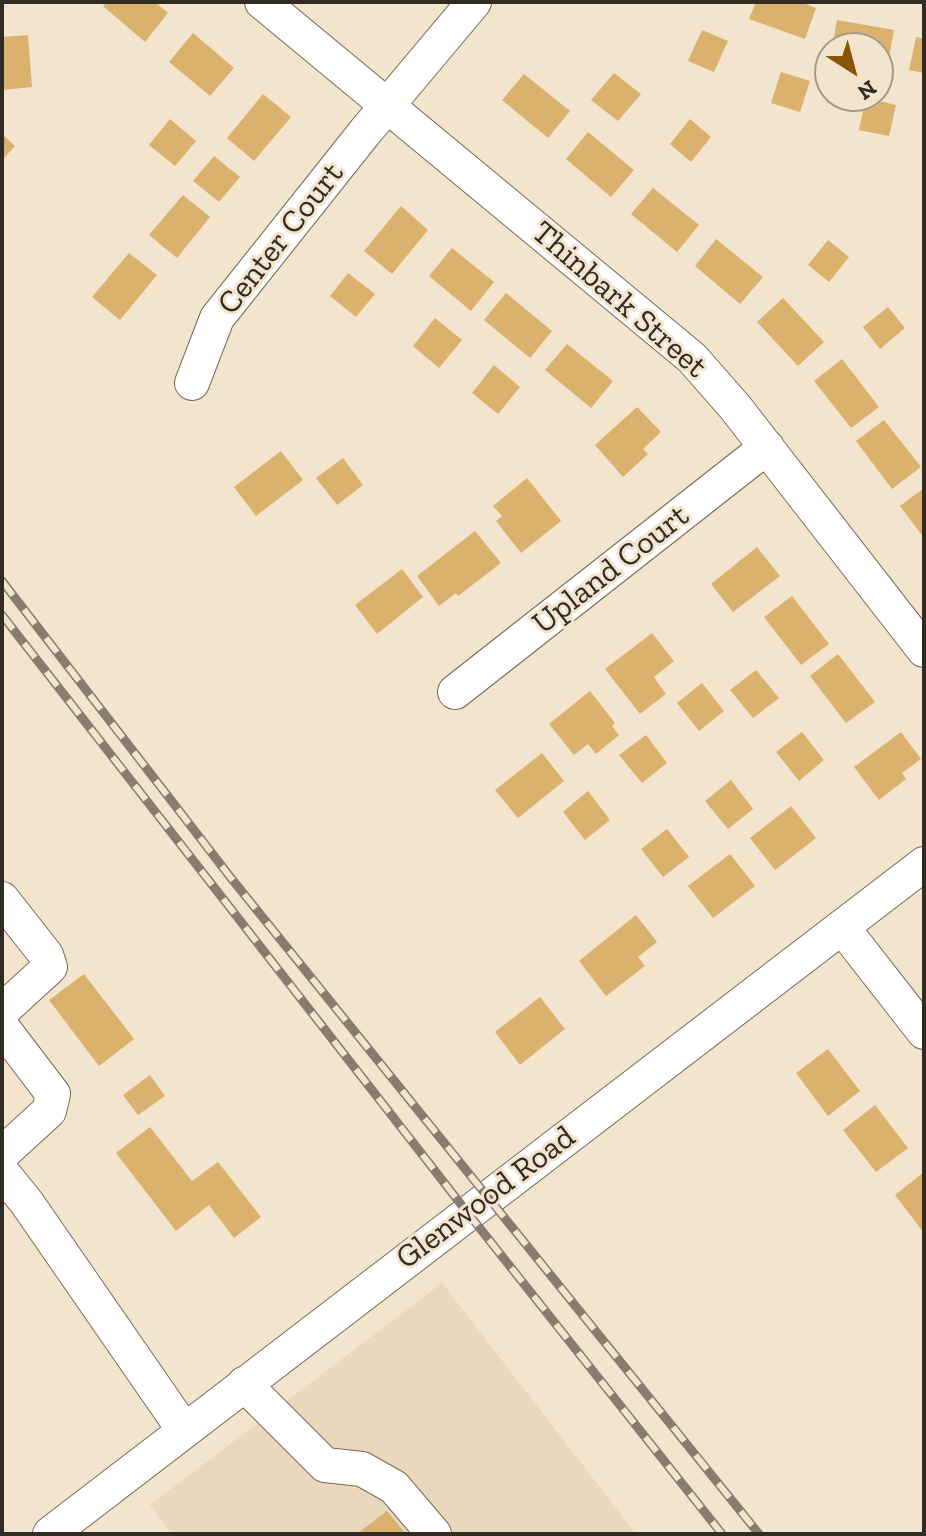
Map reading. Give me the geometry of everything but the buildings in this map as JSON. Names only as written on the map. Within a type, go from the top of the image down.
[{"type":"street","name":"Thinbark Street","points":[[262,2],[682,349],[722,391],[924,650]]},
{"type":"street","name":"Center Court","points":[[192,383],[217,318],[474,2]]},
{"type":"street","name":"Upland Court","points":[[455,692],[767,447]]},
{"type":"street","name":"Glenwood Road","points":[[50,1534],[924,864]]},
{"type":"street","points":[[2,899],[46,955],[50,967],[2,1011]]},
{"type":"street","points":[[842,927],[924,1032]]},
{"type":"street","points":[[2,1027],[53,1094],[49,1111],[2,1154]]},
{"type":"street","points":[[2,1172],[27,1203],[184,1430]]},
{"type":"street","points":[[244,1384],[325,1465],[362,1469],[394,1487],[434,1534]]},
{"type":"shaded area","points":[[442,1283],[636,1534],[172,1534],[150,1505]]},
{"type":"railway","points":[[2,581],[231,878],[759,1534]]},
{"type":"railway","points":[[2,615],[722,1534]]}]
